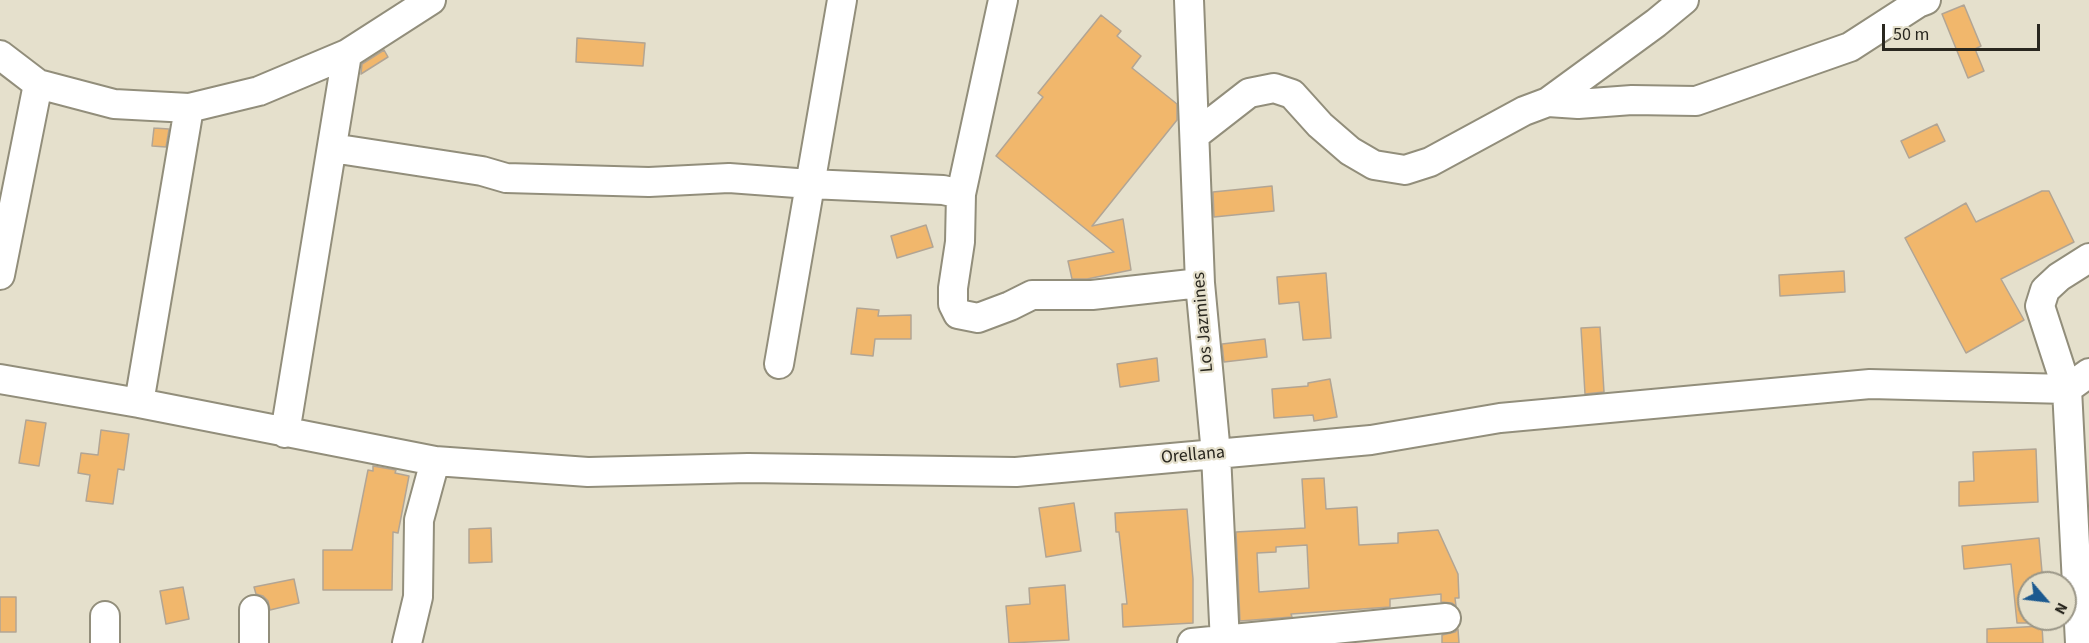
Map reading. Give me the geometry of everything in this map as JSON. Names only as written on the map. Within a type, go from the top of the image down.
[{"type":"street","points":[[0,55],[38,84],[114,104],[189,108],[259,91],[347,54],[431,0]]},
{"type":"street","points":[[779,364],[842,0]]},
{"type":"street","points":[[1003,0],[961,194],[960,242],[953,288],[953,304],[958,314],[978,318],[1010,306],[1032,294],[1092,295],[1200,283]]},
{"type":"street","name":"Los Jazmines","points":[[1189,0],[1200,283],[1216,454],[1225,642]]},
{"type":"street","points":[[1195,135],[1249,93],[1274,88],[1292,94],[1320,125],[1350,151],[1374,165],[1405,170],[1430,162],[1524,111],[1548,102],[1684,0]]},
{"type":"street","points":[[1548,102],[1578,104],[1632,100],[1696,101],[1850,47],[1926,0]]},
{"type":"street","points":[[285,433],[347,54]]},
{"type":"street","points":[[0,275],[38,84]]},
{"type":"street","points":[[139,403],[189,108]]},
{"type":"street","points":[[332,148],[482,171],[506,178],[649,182],[729,178],[943,190],[961,194]]},
{"type":"street","points":[[2083,627],[2078,381],[2040,306],[2044,290],[2059,277],[2089,258]]},
{"type":"street","name":"Orellana","points":[[0,379],[139,403],[435,461],[588,472],[748,468],[1016,472],[1371,440],[1500,418],[1870,384],[2078,381]]},
{"type":"street","points":[[407,643],[418,597],[419,520],[435,461]]},
{"type":"street","points":[[254,610],[254,643]]},
{"type":"street","points":[[1192,643],[1225,642],[1446,618]]},
{"type":"building","points":[[1964,5],[1981,46],[1975,49],[1984,71],[1968,78],[1942,14]]},
{"type":"building","points":[[1101,15],[1121,31],[1117,36],[1141,56],[1132,68],[1177,104],[1177,120],[1092,226],[1123,219],[1131,270],[1087,279],[1072,279],[1068,261],[1114,252],[996,156],[1043,97],[1038,93]]},
{"type":"building","points":[[577,38],[645,43],[643,66],[576,62]]},
{"type":"building","points":[[384,50],[388,57],[361,74],[362,64]]},
{"type":"building","points":[[1937,124],[1945,141],[1909,158],[1901,141]]},
{"type":"building","points":[[154,128],[169,129],[166,147],[152,146]]},
{"type":"building","points":[[1272,186],[1274,211],[1214,217],[1213,192]]},
{"type":"building","points":[[2042,191],[2049,191],[2074,242],[2001,279],[2024,320],[1966,353],[1905,238],[1966,203],[1976,222]]},
{"type":"building","points":[[926,225],[933,247],[897,258],[891,236]]},
{"type":"building","points":[[1844,271],[1845,292],[1780,296],[1779,275]]},
{"type":"building","points":[[1326,273],[1331,338],[1303,340],[1299,302],[1279,304],[1277,277]]},
{"type":"building","points":[[857,308],[879,310],[878,316],[911,315],[911,339],[875,339],[873,356],[851,354]]},
{"type":"building","points":[[1600,327],[1604,392],[1585,394],[1581,328]]},
{"type":"building","points":[[1265,339],[1267,357],[1224,362],[1222,344]]},
{"type":"building","points":[[1157,358],[1159,381],[1120,387],[1117,364]]},
{"type":"building","points":[[1330,379],[1337,417],[1314,421],[1313,415],[1274,418],[1272,389],[1308,386],[1308,383]]},
{"type":"building","points":[[26,420],[46,423],[39,466],[19,463]]},
{"type":"building","points":[[101,430],[129,434],[124,470],[118,469],[113,504],[86,501],[90,475],[78,473],[81,453],[98,455]]},
{"type":"building","points":[[2036,449],[2038,502],[1959,506],[1959,482],[1974,481],[1973,452]]},
{"type":"building","points":[[373,466],[396,470],[395,473],[409,476],[398,533],[393,532],[392,590],[323,590],[323,550],[352,550],[368,470],[373,471]]},
{"type":"building","points":[[1324,478],[1326,509],[1357,507],[1359,545],[1398,543],[1398,533],[1438,530],[1458,574],[1459,598],[1455,598],[1456,606],[1452,603],[1441,602],[1441,594],[1390,599],[1390,607],[1291,614],[1292,617],[1240,621],[1236,532],[1305,528],[1302,479]],"holes":[[[1307,545],[1309,588],[1259,592],[1257,553],[1276,552],[1276,547]]]},
{"type":"building","points":[[1074,503],[1081,551],[1046,557],[1039,508]]},
{"type":"building","points":[[1187,509],[1193,579],[1193,623],[1123,627],[1122,604],[1127,604],[1115,513]]},
{"type":"building","points":[[491,528],[492,562],[469,563],[469,529]]},
{"type":"building","points":[[2039,538],[2042,571],[2017,571],[2017,623],[2011,564],[1964,569],[1962,546]]},
{"type":"building","points":[[294,579],[299,603],[270,610],[268,601],[256,594],[254,587]]},
{"type":"building","points":[[1065,585],[1069,640],[1009,643],[1006,606],[1030,604],[1029,588]]},
{"type":"building","points":[[183,587],[189,619],[166,624],[160,591]]},
{"type":"building","points":[[0,597],[16,597],[16,632],[0,632]]},
{"type":"building","points":[[2017,627],[2017,631],[2042,631],[2043,643],[1987,643],[1987,629]]},
{"type":"building","points":[[1458,629],[1459,643],[1442,643],[1442,635]]}]
